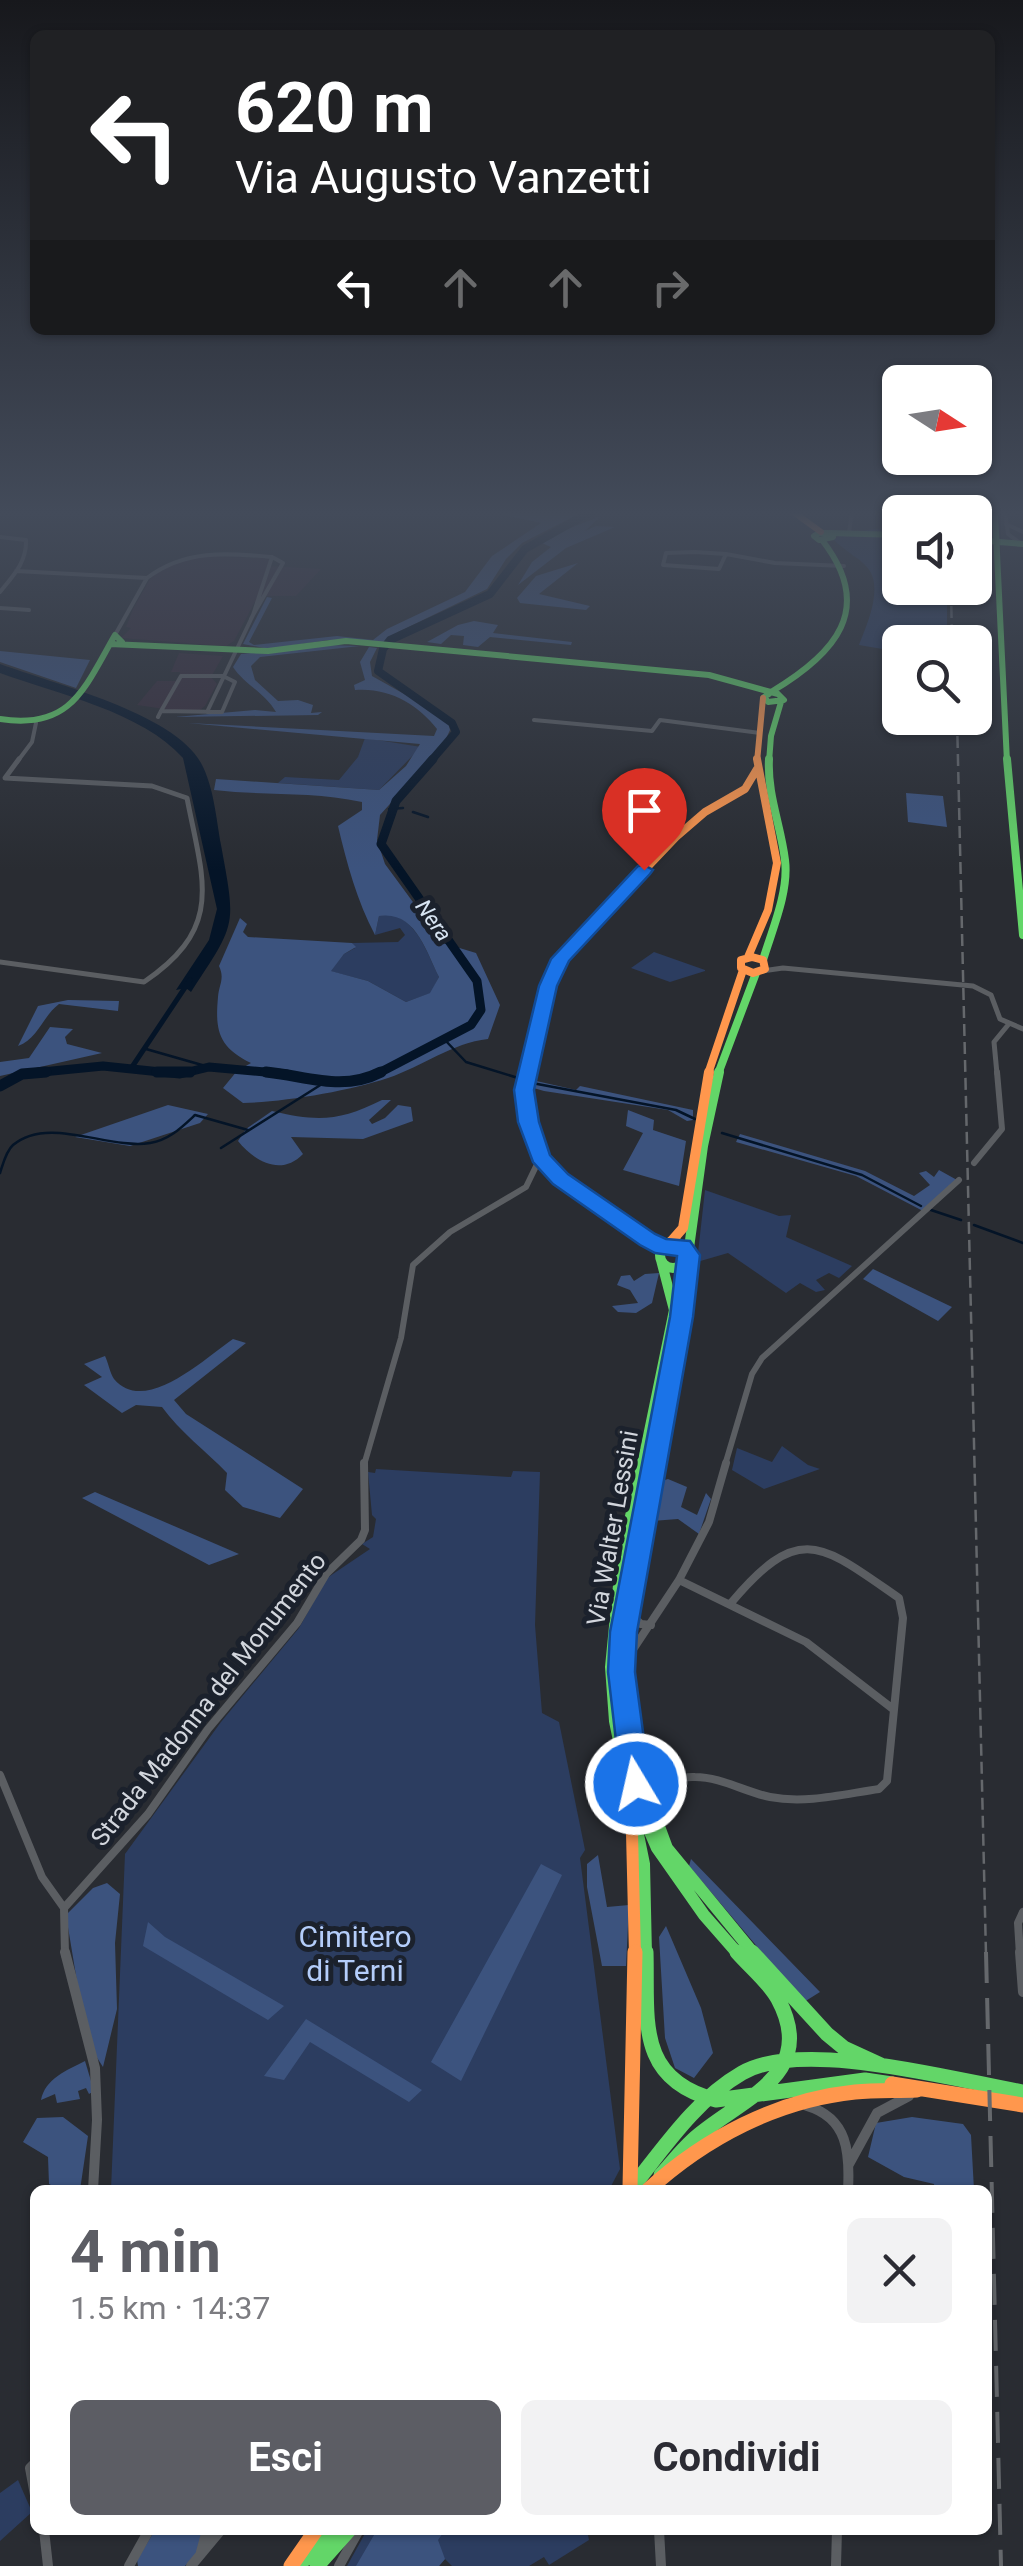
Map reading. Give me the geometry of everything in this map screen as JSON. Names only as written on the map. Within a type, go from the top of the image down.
[{"type":"main road","points":[[766,696],[800,674],[838,631]]},
{"type":"main road","points":[[661,1260],[678,1265],[688,1257],[682,1246],[665,1246],[561,1179],[540,1158],[528,1122],[524,1090],[548,986],[560,959],[676,837],[704,812],[738,794],[762,770],[782,700],[845,631]]},
{"type":"main road","points":[[1001,631],[1001,689],[1023,935]]},
{"type":"main road","points":[[1005,631],[1008,706],[1023,852]]},
{"type":"main road","points":[[0,719],[36,723],[80,692],[110,645],[129,644],[250,650],[356,642],[709,675],[782,700]]},
{"type":"main road","points":[[762,770],[760,733],[766,696]]},
{"type":"main road","name":"Via Walter Lessini","points":[[762,770],[779,862],[778,884],[771,909],[748,957],[739,962],[743,970],[708,1074],[683,1228],[658,1253],[674,1310],[615,1606],[614,1703],[630,1806],[644,1864],[646,2030],[656,2060],[670,2078],[693,2094],[716,2100],[752,2098],[838,2081],[892,2086]]},
{"type":"main road","name":"Via Walter Lessini","points":[[652,2185],[694,2140],[768,2090],[782,2070],[789,2043],[784,2010],[777,1997],[700,1908],[644,1822],[622,1672],[627,1610],[681,1317],[716,1074],[737,1011],[762,966],[783,892],[786,864],[762,770]]},
{"type":"main road","points":[[738,794],[754,792],[765,796]]},
{"type":"main road","points":[[748,957],[762,966]]},
{"type":"main road","points":[[743,970],[762,966]]},
{"type":"main road","name":"Via Walter Lessini","points":[[630,1746],[667,1848],[827,2034],[892,2086]]},
{"type":"main road","name":"Via Walter Lessini","points":[[630,1806],[636,1897],[630,2185]]},
{"type":"main road","points":[[634,2185],[688,2119],[721,2088],[754,2067],[782,2059],[818,2060],[892,2086],[934,2083],[1023,2107]]},
{"type":"main road","points":[[661,2174],[742,2128],[801,2104],[848,2093],[934,2083],[1023,2090]]},
{"type":"main road","points":[[295,2566],[313,2535]]},
{"type":"main road","points":[[295,2566],[326,2535]]},
{"type":"main road","points":[[318,2566],[345,2535]]},
{"type":"street","points":[[110,645],[118,631]]},
{"type":"street","points":[[206,712],[244,631]]},
{"type":"street","points":[[181,676],[223,676],[235,682],[222,712],[206,712],[160,714],[181,676]]},
{"type":"street","points":[[534,720],[652,731],[660,720],[760,733]]},
{"type":"street","points":[[0,962],[144,982],[176,958],[196,934],[205,909],[187,798],[152,786],[5,778],[32,742],[36,723]]},
{"type":"street","points":[[762,966],[941,983],[986,992],[993,998],[1000,1019],[1023,1028]]},
{"type":"street","points":[[974,1163],[1002,1129],[994,1042],[1008,1024]]},
{"type":"street","name":"Strada Madonna del Monumento","points":[[64,1908],[148,1814],[208,1729],[297,1624],[326,1574],[361,1540],[364,1463],[401,1338],[413,1265],[450,1232],[514,1197],[526,1186],[540,1158]]},
{"type":"street","points":[[622,1672],[632,1648],[679,1580],[709,1522],[752,1374],[762,1358],[959,1180]]},
{"type":"street","points":[[653,1816],[663,1785],[675,1778],[705,1776],[779,1798],[879,1788],[887,1781],[904,1618],[899,1598],[828,1550],[806,1546],[778,1554],[752,1576],[731,1603]]},
{"type":"street","points":[[679,1580],[806,1642],[894,1710]]},
{"type":"street","points":[[615,1606],[624,1632],[648,1629]]},
{"type":"street","points":[[627,1610],[648,1629]]},
{"type":"street","points":[[0,1775],[42,1877],[64,1908],[68,1964],[92,2051],[97,2086],[93,2185]]},
{"type":"street","points":[[642,1780],[663,1785]]},
{"type":"street","points":[[1023,1912],[1018,1923],[1023,1992]]},
{"type":"street","points":[[850,2164],[865,2124],[892,2086]]},
{"type":"street","points":[[801,2104],[821,2109],[838,2123],[848,2146],[848,2185]]},
{"type":"street","points":[[45,2535],[48,2566]]},
{"type":"street","points":[[128,2566],[146,2535]]},
{"type":"street","points":[[200,2553],[205,2535]]},
{"type":"street","points":[[191,2566],[216,2535]]},
{"type":"street","points":[[340,2566],[356,2535]]},
{"type":"street","points":[[659,2535],[660,2566]]},
{"type":"street","points":[[836,2566],[837,2535]]},
{"type":"shaded area","points":[[128,631],[239,631],[226,646],[121,638]]},
{"type":"shaded area","points":[[250,631],[255,631],[249,642],[254,645],[337,636],[373,640],[385,631],[401,631],[384,643],[328,640],[269,649],[243,644]]},
{"type":"shaded area","points":[[448,631],[494,631],[572,642],[571,645],[490,637],[478,647],[463,645],[464,636],[451,635],[441,644],[427,642]]},
{"type":"shaded area","points":[[330,645],[360,646],[260,657],[251,666],[255,680],[278,701],[298,700],[313,705],[311,713],[322,712],[318,715],[175,717],[255,710],[276,712],[233,667],[241,654]]},
{"type":"shaded area","points":[[369,647],[377,648],[370,662],[372,676],[447,718],[450,730],[443,745],[380,815],[377,840],[385,864],[443,943],[476,953],[500,1005],[488,1039],[462,1045],[388,1078],[316,1095],[243,1103],[223,1088],[237,1071],[251,1063],[225,1044],[217,1019],[222,978],[219,966],[240,918],[247,924],[243,932],[248,937],[352,943],[356,947],[344,954],[331,971],[368,981],[406,1002],[430,993],[439,977],[418,934],[402,919],[379,916],[375,935],[369,922],[338,826],[362,810],[362,802],[214,790],[216,779],[379,790],[406,766],[420,744],[188,723],[434,736],[437,729],[411,705],[379,691],[355,690],[354,685],[365,680],[360,662]]},
{"type":"shaded area","points":[[0,651],[90,660],[76,688],[0,662]]},
{"type":"shaded area","points":[[179,653],[223,656],[211,677],[217,684],[205,706],[200,710],[171,710],[137,705],[157,681],[180,681],[180,672],[171,672]]},
{"type":"shaded area","points":[[0,664],[140,715],[187,745],[201,763],[214,803],[230,909],[225,936],[191,992],[186,988],[176,990],[209,940],[217,909],[183,758],[166,742],[122,716],[0,673]]},
{"type":"shaded area","points":[[906,793],[943,796],[947,827],[908,822]]},
{"type":"shaded area","points":[[68,1000],[119,1001],[118,1011],[59,1004],[18,1046],[38,1006]]},
{"type":"shaded area","points":[[50,1027],[73,1029],[65,1037],[67,1044],[102,1053],[0,1076],[0,1062],[29,1058]]},
{"type":"shaded area","points":[[532,1080],[693,1110],[693,1120],[687,1121],[668,1110],[544,1091],[530,1087]]},
{"type":"shaded area","points":[[391,1100],[369,1120],[372,1124],[398,1105],[411,1107],[413,1121],[363,1139],[291,1137],[303,1154],[286,1164],[268,1164],[238,1141],[246,1129],[272,1111],[328,1118]]},
{"type":"shaded area","points":[[168,1105],[208,1114],[200,1123],[130,1146],[75,1137]]},
{"type":"shaded area","points":[[628,1110],[654,1120],[653,1130],[686,1141],[679,1186],[623,1170],[643,1133],[626,1126]]},
{"type":"shaded area","points":[[740,1134],[865,1171],[914,1196],[930,1185],[919,1173],[926,1171],[934,1177],[939,1170],[957,1180],[923,1211],[856,1176],[736,1142]]},
{"type":"shaded area","points":[[873,1269],[952,1307],[938,1321],[863,1279]]},
{"type":"shaded area","points":[[659,1273],[652,1303],[636,1313],[618,1312],[612,1306],[638,1303],[630,1290],[617,1285],[621,1276],[630,1275],[634,1281],[645,1274]]},
{"type":"shaded area","points":[[233,1339],[246,1343],[174,1400],[186,1414],[303,1489],[280,1518],[243,1507],[225,1490],[227,1473],[162,1407],[136,1405],[122,1413],[84,1385],[102,1377],[84,1364],[105,1356],[114,1379],[127,1389],[158,1388]]},
{"type":"shaded area","points":[[668,1479],[687,1487],[681,1507],[697,1515],[706,1493],[711,1499],[699,1534],[678,1519],[652,1521],[658,1482]]},
{"type":"shaded area","points":[[95,1492],[239,1554],[209,1565],[82,1498]]},
{"type":"shaded area","points":[[598,1855],[607,1907],[629,1905],[626,1966],[602,1966],[587,1887],[587,1864]]},
{"type":"shaded area","points":[[691,1859],[820,1992],[804,2002],[689,1866]]},
{"type":"shaded area","points":[[541,1864],[562,1875],[461,2081],[431,2062]]},
{"type":"shaded area","points":[[107,1883],[120,1894],[115,1943],[117,2009],[103,2067],[87,2042],[66,1915],[93,1888]]},
{"type":"shaded area","points":[[148,1922],[165,1937],[284,2006],[268,2020],[143,1946]]},
{"type":"shaded area","points":[[666,1926],[701,2008],[713,2053],[694,2078],[675,2068],[665,2038],[659,1937]]},
{"type":"shaded area","points":[[306,2019],[422,2090],[409,2102],[310,2042],[284,2080],[264,2076]]},
{"type":"shaded area","points":[[85,2061],[94,2091],[89,2094],[86,2088],[78,2091],[80,2099],[57,2103],[55,2094],[41,2100],[52,2081]]},
{"type":"shaded area","points":[[63,2117],[88,2136],[81,2185],[49,2184],[48,2157],[23,2142],[37,2118]]},
{"type":"shaded area","points":[[912,2117],[963,2124],[971,2135],[974,2185],[934,2185],[904,2177],[868,2157],[876,2123]]},
{"type":"shaded area","points":[[152,2535],[206,2535],[205,2544],[185,2566],[138,2566],[137,2560]]},
{"type":"shaded area","points":[[374,2535],[442,2535],[438,2540],[445,2559],[439,2566],[356,2566]]},
{"type":"green space","points":[[864,631],[882,631],[882,649],[859,645]]},
{"type":"green space","points":[[365,738],[421,747],[379,790],[278,783],[285,777],[339,780],[358,757]]},
{"type":"green space","points":[[392,914],[416,932],[439,977],[431,993],[406,1002],[368,981],[330,971],[344,954],[355,948],[352,943],[398,942],[405,935],[400,928],[375,935],[379,916]]},
{"type":"green space","points":[[654,952],[705,971],[670,982],[631,968]]},
{"type":"green space","points":[[705,1190],[779,1216],[791,1215],[786,1237],[852,1266],[839,1278],[829,1273],[816,1280],[825,1290],[816,1292],[800,1283],[786,1293],[728,1253],[697,1262]]},
{"type":"green space","points":[[782,1446],[820,1469],[764,1489],[732,1470],[737,1448],[772,1462]]},
{"type":"green space","name":"Cimitero di Terni","points":[[376,1469],[511,1477],[513,1471],[540,1472],[535,1625],[542,1713],[559,1722],[585,1850],[580,1858],[620,2169],[612,2185],[111,2185],[125,1854],[221,1722],[299,1628],[327,1578],[370,1549],[362,1544],[373,1537],[376,1519],[372,1515],[368,1472],[375,1473]]},
{"type":"green space","points":[[18,2480],[30,2514],[0,2541],[0,2493]]},
{"type":"green space","points":[[364,2535],[588,2535],[589,2540],[549,2565],[544,2557],[529,2566],[452,2566],[445,2559],[439,2566],[347,2566]]},
{"type":"waterway","name":"Nera","points":[[410,631],[390,640],[383,649],[378,671],[452,723],[456,732],[430,762]]},
{"type":"waterway","name":"Nera","points":[[380,1072],[471,1025],[481,1010],[477,981],[381,844],[396,801],[433,759]]},
{"type":"waterway","points":[[389,809],[403,808]]},
{"type":"waterway","points":[[413,812],[428,817]]},
{"type":"waterway","points":[[130,1070],[190,980]]},
{"type":"waterway","points":[[444,1039],[466,1062],[518,1078]]},
{"type":"waterway","points":[[146,1049],[209,1067]]},
{"type":"waterway","name":"Nera","points":[[22,1074],[103,1066],[161,1072]]},
{"type":"waterway","name":"Nera","points":[[188,1072],[209,1067],[268,1072]]},
{"type":"waterway","name":"Nera","points":[[22,1074],[46,1072]]},
{"type":"waterway","name":"Nera","points":[[161,1072],[188,1072]]},
{"type":"waterway","name":"Nera","points":[[161,1072],[188,1072]]},
{"type":"waterway","name":"Nera","points":[[268,1072],[287,1074]]},
{"type":"waterway","name":"Nera","points":[[268,1072],[338,1082],[380,1072]]},
{"type":"waterway","name":"Nera","points":[[0,1086],[22,1074]]},
{"type":"waterway","points":[[532,1083],[676,1110],[695,1119]]},
{"type":"waterway","points":[[221,1148],[322,1084]]},
{"type":"waterway","points":[[0,1173],[13,1145],[44,1133],[150,1143],[169,1136],[195,1115],[248,1130]]},
{"type":"waterway","points":[[722,1133],[862,1175],[921,1206]]},
{"type":"waterway","points":[[931,1210],[961,1220]]},
{"type":"waterway","points":[[974,1225],[1023,1243]]},
{"type":"railway","points":[[957,735],[986,1955]]},
{"type":"railway","points":[[986,1952],[992,2185]]},
{"type":"railway","points":[[992,2198],[1001,2566]]},
{"type":"traffic: fast","points":[[771,692],[813,663],[839,631]]},
{"type":"traffic: fast","points":[[999,631],[1023,935]]},
{"type":"traffic: fast","points":[[0,719],[33,723],[61,711],[83,688],[115,635],[122,642]]},
{"type":"traffic: fast","points":[[110,644],[268,651],[346,641],[709,675],[778,694],[784,700],[768,702],[764,697],[769,694]]},
{"type":"traffic: fast","points":[[763,960],[783,892],[786,864],[768,781],[771,736],[781,702]]},
{"type":"traffic: fast","points":[[688,1255],[703,1146],[718,1075],[740,1007],[756,973]]},
{"type":"traffic: fast","points":[[673,1242],[682,1246],[686,1255],[682,1264],[673,1268],[664,1264],[660,1255],[664,1246],[673,1242]]},
{"type":"traffic: fast","points":[[661,2175],[693,2140],[770,2084],[783,2068],[789,2048],[788,2025],[777,1997],[704,1915],[657,1848],[638,1804],[629,1756],[624,1632],[681,1317],[688,1258]]},
{"type":"traffic: fast","points":[[661,1260],[674,1310],[621,1565],[611,1667],[615,1721],[644,1864],[649,2046],[671,2078],[693,2094],[716,2100],[865,2080],[892,2084]]},
{"type":"traffic: fast","points":[[639,1772],[667,1848],[742,1941],[827,2034],[844,2048],[881,2065]]},
{"type":"traffic: fast","points":[[634,2185],[706,2101],[723,2085],[763,2063],[784,2059],[849,2063],[1023,2092]]},
{"type":"traffic: fast","points":[[298,2566],[326,2535]]},
{"type":"traffic: fast","points":[[317,2566],[345,2535]]},
{"type":"traffic: slow","points":[[748,957],[768,910],[777,863],[773,829],[757,768],[763,698]]},
{"type":"traffic: slow","points":[[663,1247],[561,1179],[540,1158],[525,1102],[527,1067],[548,986],[560,959],[676,837],[705,812],[745,789],[757,769]]},
{"type":"traffic: slow","points":[[752,957],[763,960],[765,969],[753,973],[741,968],[741,960],[752,957]]},
{"type":"traffic: slow","points":[[668,1245],[683,1228],[708,1074],[743,970]]},
{"type":"traffic: slow","points":[[630,2185],[636,1897],[632,1833]]},
{"type":"traffic: slow","points":[[892,2084],[1023,2105]]},
{"type":"traffic: slow","points":[[654,2185],[714,2140],[766,2115],[847,2093],[917,2090]]},
{"type":"traffic: slow","points":[[291,2566],[313,2535]]},
{"type":"route","points":[[636,1784],[622,1672],[624,1632],[681,1317],[688,1255],[682,1246],[662,1247],[648,1239],[561,1179],[540,1158],[528,1122],[524,1090],[548,986],[560,959],[644,870]]}]
